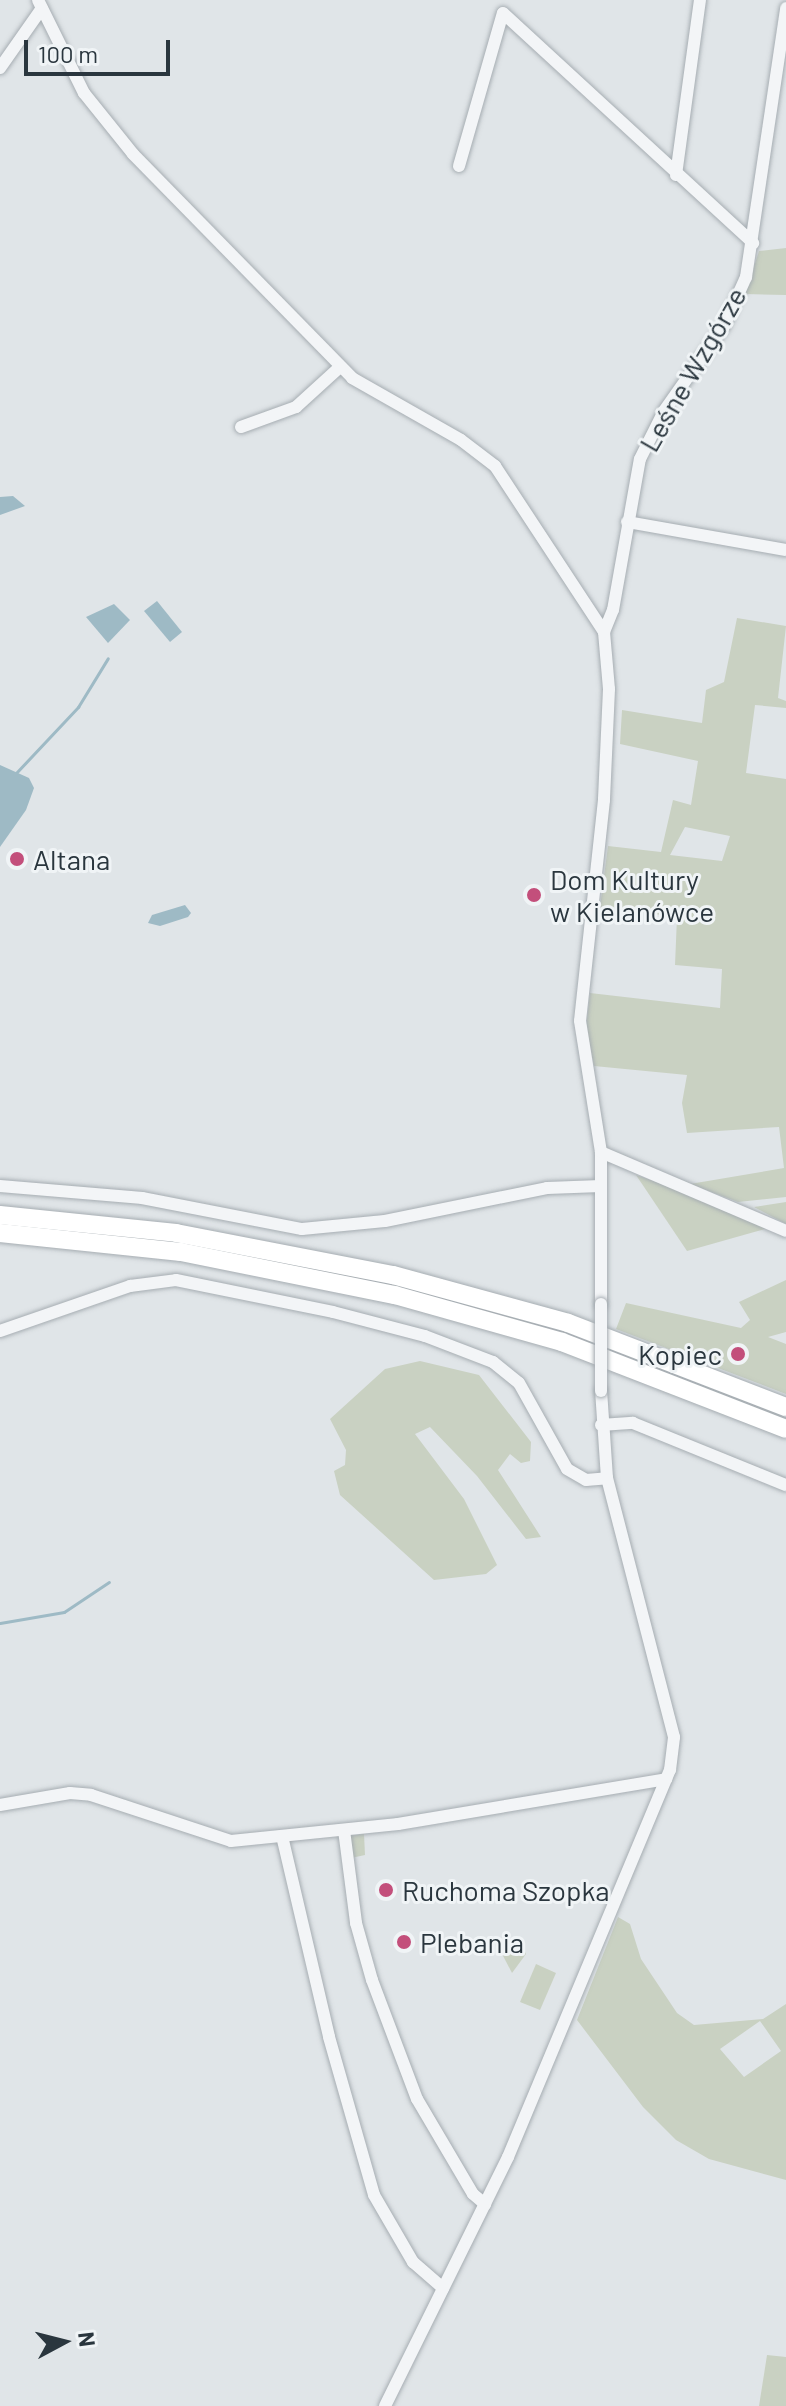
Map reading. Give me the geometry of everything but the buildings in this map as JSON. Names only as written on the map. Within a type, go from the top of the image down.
[{"type":"highway","points":[[0,1215],[176,1233],[393,1275],[568,1323],[786,1407]]},
{"type":"highway","points":[[0,1233],[181,1252],[407,1298],[562,1342],[786,1429]]},
{"type":"street","points":[[676,175],[700,0]]},
{"type":"street","points":[[0,68],[40,4]]},
{"type":"street","points":[[40,4],[72,71],[106,124],[340,367],[367,390],[461,440],[495,466],[604,632],[609,677],[604,800],[580,1021],[601,1152],[601,1425],[607,1478],[672,1729],[666,1779],[485,2204],[385,2406]]},
{"type":"street","name":"Leśne Wzgórze","points":[[604,632],[613,610],[640,459],[651,432],[724,326],[746,277],[753,243],[771,81],[786,8]]},
{"type":"street","points":[[459,166],[503,13],[753,243]]},
{"type":"street","points":[[241,427],[296,407],[340,367]]},
{"type":"street","points":[[627,522],[786,550]]},
{"type":"street","points":[[601,1152],[786,1231]]},
{"type":"street","points":[[0,1186],[142,1198],[302,1229],[385,1221],[547,1188],[601,1186]]},
{"type":"street","points":[[0,1331],[130,1286],[176,1280],[333,1312],[425,1336],[493,1362],[519,1383],[567,1469],[586,1480],[607,1478]]},
{"type":"street","points":[[601,1425],[633,1423],[786,1485]]},
{"type":"street","points":[[0,1805],[82,1794],[201,1835],[231,1841],[344,1830],[666,1779]]},
{"type":"street","points":[[628,1785],[661,1794]]},
{"type":"street","points":[[344,1830],[356,1923],[372,1980],[417,2099],[473,2194],[485,2204]]},
{"type":"street","points":[[282,1836],[340,2080],[381,2215],[413,2262],[443,2288]]},
{"type":"green space","points":[[786,248],[786,295],[745,294],[759,251]]},
{"type":"green space","points":[[737,618],[786,626],[778,698],[786,701],[786,708],[755,705],[746,773],[786,779],[786,1197],[738,1202],[690,1184],[784,1168],[779,1127],[687,1133],[682,1103],[687,1075],[594,1066],[586,1028],[590,993],[720,1008],[722,969],[675,965],[677,917],[600,907],[608,846],[661,852],[673,800],[691,805],[698,761],[620,744],[622,710],[702,723],[706,690],[724,682]],"holes":[[[685,827],[730,836],[722,861],[670,855]]]},
{"type":"green space","points":[[636,1175],[692,1194],[772,1227],[687,1251]]},
{"type":"green space","points":[[786,1202],[786,1224],[754,1207]]},
{"type":"green space","points":[[786,1280],[786,1332],[768,1337],[786,1344],[786,1394],[616,1329],[626,1303],[741,1328],[750,1320],[739,1302]]},
{"type":"green space","points":[[420,1361],[479,1375],[531,1442],[530,1461],[521,1463],[510,1454],[498,1470],[541,1537],[526,1539],[477,1476],[430,1427],[415,1434],[464,1499],[497,1565],[486,1574],[434,1580],[340,1495],[334,1471],[345,1465],[346,1450],[330,1419],[385,1369]]},
{"type":"green space","points":[[364,1834],[365,1855],[351,1858],[348,1836]]},
{"type":"green space","points":[[618,1917],[630,1924],[641,1959],[677,2013],[694,2025],[763,2019],[786,2004],[786,2180],[709,2159],[676,2140],[643,2107],[577,2020]],"holes":[[[760,2021],[781,2051],[744,2077],[720,2049]]]},
{"type":"green space","points":[[522,1946],[526,1954],[512,1973],[500,1950]]},
{"type":"green space","points":[[536,1964],[556,1973],[540,2010],[520,2002]]},
{"type":"green space","points":[[767,2355],[786,2357],[786,2406],[759,2406]]},
{"type":"water","points":[[13,496],[25,506],[0,515],[0,497]]},
{"type":"water","points":[[157,601],[182,632],[170,642],[144,611]]},
{"type":"water","points":[[114,604],[130,620],[108,643],[86,617]]},
{"type":"water","points":[[0,765],[29,778],[34,788],[26,810],[0,847]]},
{"type":"water","points":[[185,905],[191,913],[188,917],[160,926],[148,923],[152,915]]},
{"type":"waterway","points":[[16,773],[78,707],[108,658]]},
{"type":"waterway","points":[[0,1623],[64,1612],[109,1582]]},
{"type":"place","name":"Altana","points":[[17,859]]},
{"type":"place","name":"Dom Kultury w Kielanówce","points":[[534,895]]},
{"type":"place","name":"Kopiec","points":[[738,1354]]},
{"type":"place","name":"Ruchoma Szopka","points":[[386,1890]]},
{"type":"place","name":"Plebania","points":[[404,1942]]}]
